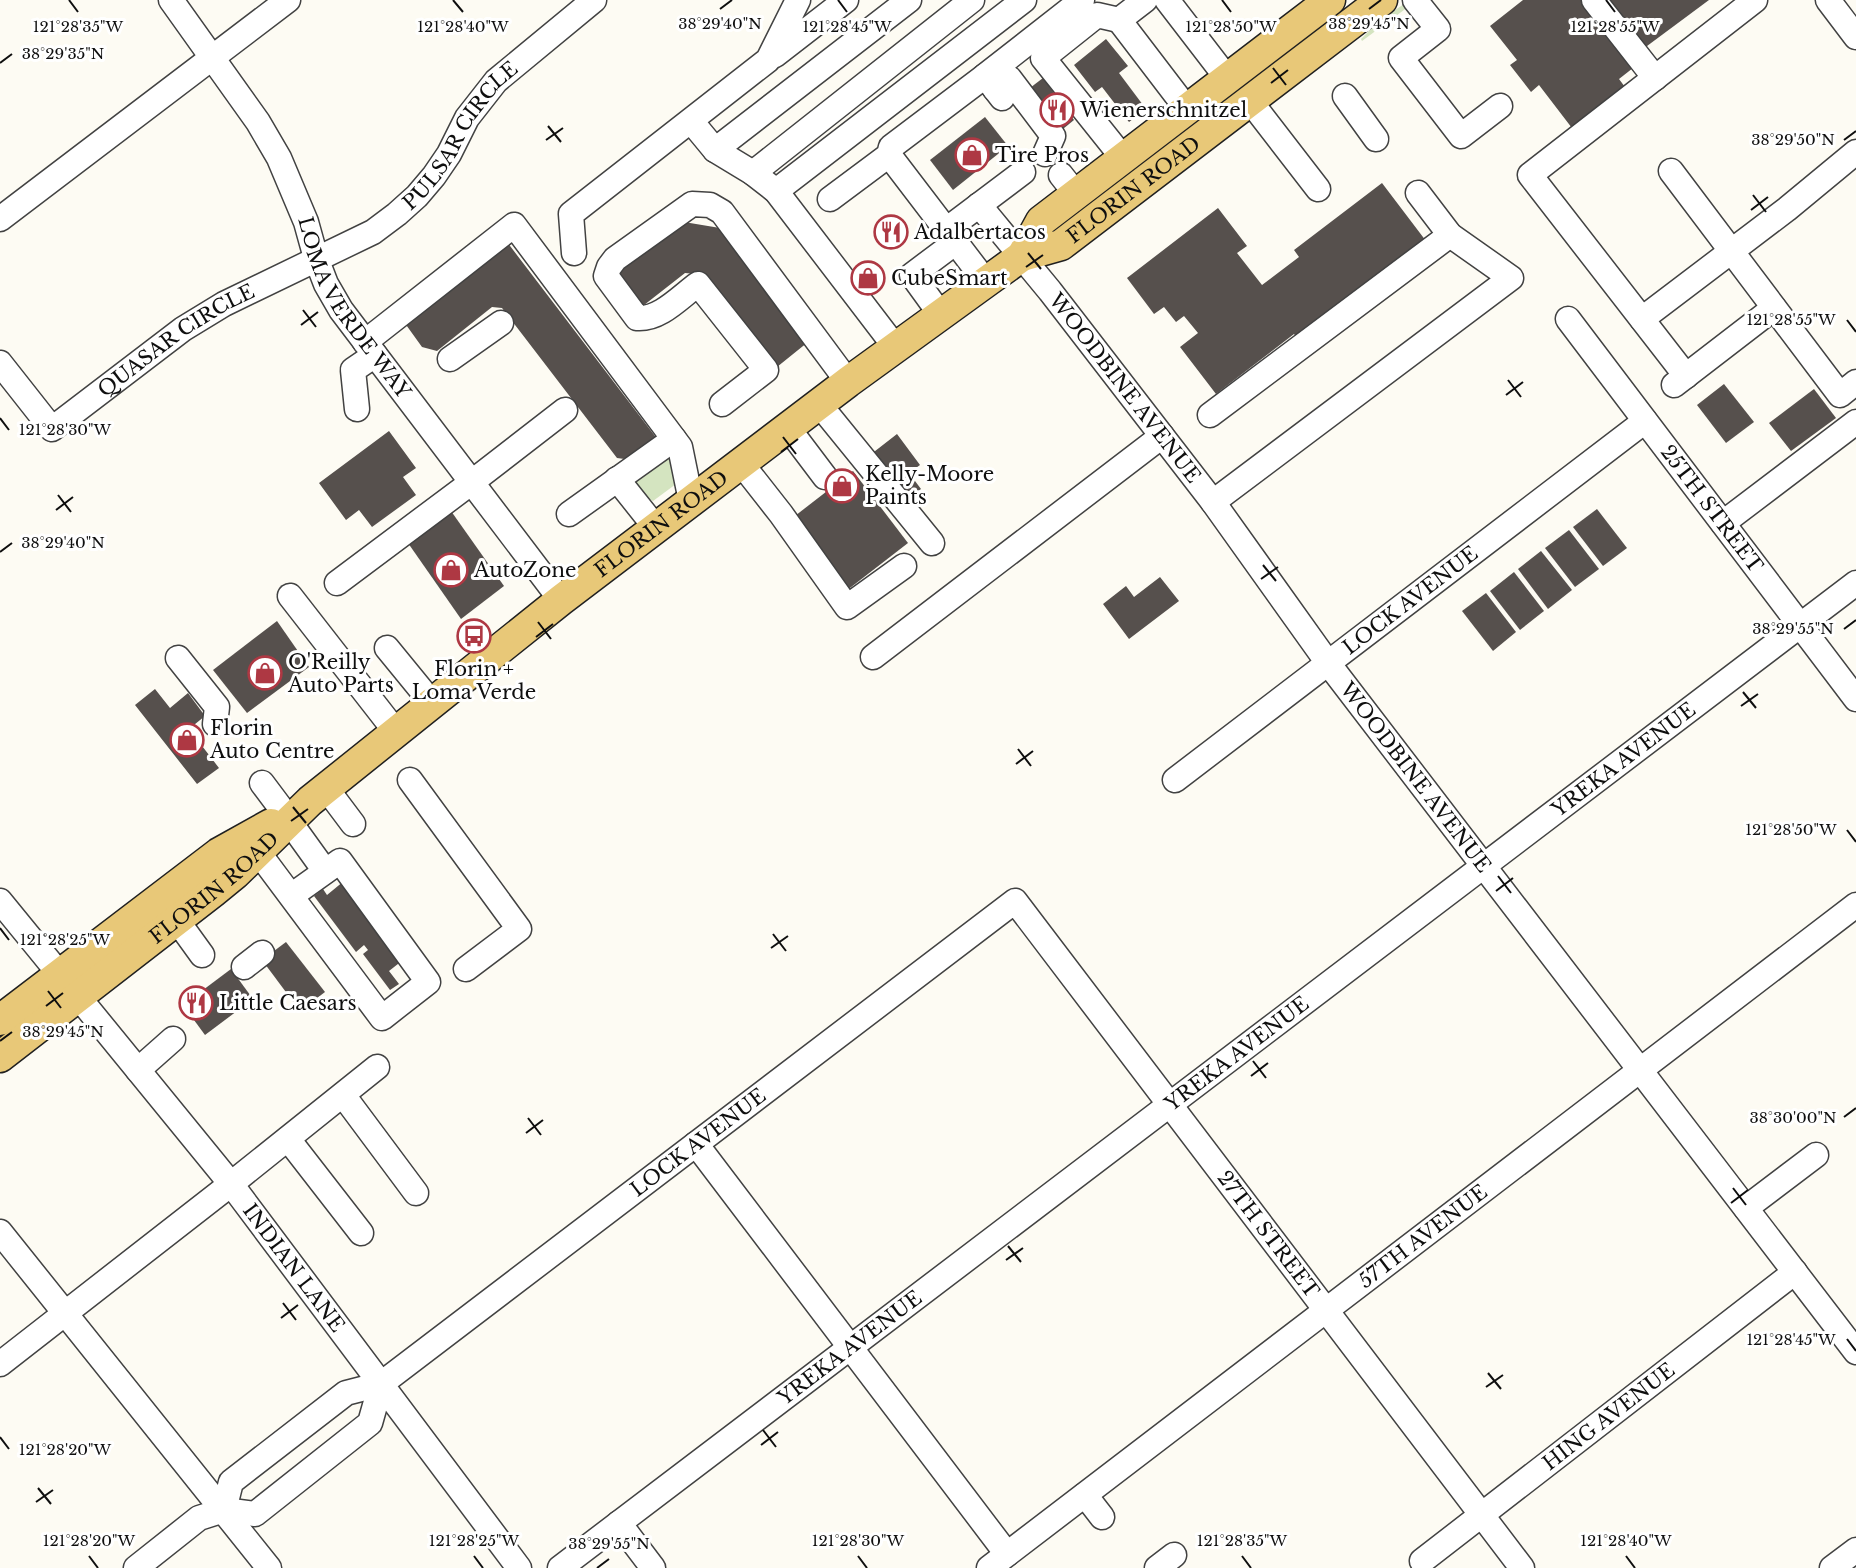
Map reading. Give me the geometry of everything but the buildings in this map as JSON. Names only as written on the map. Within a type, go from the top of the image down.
[{"type":"main road","name":"FLORIN ROAD","points":[[1022,256],[1041,221],[1068,185],[1123,158],[1330,0]]},
{"type":"main road","name":"FLORIN ROAD","points":[[0,1020],[68,985],[176,919],[218,898],[302,806],[561,600],[848,382],[1022,256],[1061,245],[1382,0]]},
{"type":"main road","points":[[1250,101],[1291,30]]},
{"type":"main road","points":[[1196,142],[1227,78]]},
{"type":"main road","name":"FLORIN ROAD","points":[[0,1057],[68,985],[219,853],[302,806]]},
{"type":"street","name":"LOMA VERDE WAY","points":[[171,0],[258,122],[279,158],[294,189],[326,284],[341,310],[561,600]]},
{"type":"street","points":[[0,219],[288,0]]},
{"type":"street","name":"PULSAR CIRCLE","points":[[316,258],[373,232],[417,196],[449,154],[467,118],[496,81],[594,0]]},
{"type":"street","points":[[768,60],[798,0]]},
{"type":"street","points":[[574,253],[571,214],[846,0]]},
{"type":"street","points":[[715,150],[909,0]]},
{"type":"street","points":[[753,173],[972,0]]},
{"type":"street","points":[[776,191],[1024,0]]},
{"type":"street","points":[[994,87],[1082,0]]},
{"type":"street","points":[[1119,20],[1145,0]]},
{"type":"street","points":[[1167,0],[1227,78]]},
{"type":"street","points":[[1415,0],[1438,29],[1401,58],[1461,136],[1500,106]]},
{"type":"street","points":[[1594,0],[1656,78]]},
{"type":"street","points":[[1755,0],[1530,175],[1642,320],[1680,381],[1774,308]]},
{"type":"street","points":[[1828,0],[1856,37]]},
{"type":"street","points":[[1123,158],[1043,58],[1097,15],[1119,20],[1187,109]]},
{"type":"street","points":[[830,199],[888,155],[891,147],[1009,78],[1053,136],[1045,154]]},
{"type":"street","points":[[1344,96],[1376,139]]},
{"type":"street","points":[[1250,101],[1318,189]]},
{"type":"street","points":[[691,121],[715,150],[753,173],[776,191],[896,348]]},
{"type":"street","points":[[1642,320],[1732,252],[1856,152]]},
{"type":"street","points":[[888,155],[986,282]]},
{"type":"street","points":[[1671,171],[1840,395],[1856,382]]},
{"type":"street","points":[[941,315],[912,275],[979,205],[1023,172]]},
{"type":"street","points":[[1214,502],[1511,278],[1450,235],[1418,193]]},
{"type":"street","points":[[722,404],[766,370],[698,284],[654,317],[644,319],[637,318],[606,276],[615,259],[692,204],[710,205],[722,212],[848,382]]},
{"type":"street","name":"WOODBINE AVENUE","points":[[979,205],[1022,256],[1214,502],[1328,663],[1856,1352]]},
{"type":"street","points":[[357,409],[353,370],[370,348],[514,225],[680,447],[692,501]]},
{"type":"street","points":[[1210,415],[1450,235]]},
{"type":"street","name":"QUASAR CIRCLE","points":[[0,363],[52,429],[183,329],[224,303],[316,258]]},
{"type":"street","name":"25TH STREET","points":[[1568,319],[1856,699]]},
{"type":"street","points":[[450,359],[501,323]]},
{"type":"street","points":[[819,404],[932,543]]},
{"type":"street","points":[[337,583],[565,410]]},
{"type":"street","name":"LOCK AVENUE","points":[[1176,780],[1645,421]]},
{"type":"street","points":[[1723,523],[1856,422]]},
{"type":"street","points":[[788,428],[825,477]]},
{"type":"street","points":[[873,657],[1162,436]]},
{"type":"street","points":[[569,514],[674,439]]},
{"type":"street","points":[[741,463],[781,514],[847,607],[904,566]]},
{"type":"street","points":[[617,479],[656,528]]},
{"type":"street","name":"YREKA AVENUE","points":[[619,1523],[1856,583]]},
{"type":"street","points":[[290,596],[396,732]]},
{"type":"street","points":[[387,648],[432,704]]},
{"type":"street","points":[[178,658],[216,707],[215,724]]},
{"type":"street","points":[[410,780],[519,929],[466,969]]},
{"type":"street","points":[[261,783],[302,806],[353,824]]},
{"type":"street","points":[[258,852],[382,1017],[428,982],[332,866],[302,806]]},
{"type":"street","points":[[291,896],[332,866]]},
{"type":"street","name":"INDIAN LANE","points":[[0,901],[231,1184],[519,1568]]},
{"type":"street","name":"LOCK AVENUE","points":[[381,1384],[1015,901]]},
{"type":"street","name":"27TH STREET","points":[[1015,901],[1522,1568]]},
{"type":"street","name":"57TH AVENUE","points":[[998,1561],[1856,905]]},
{"type":"street","points":[[176,919],[202,955]]},
{"type":"street","points":[[138,1070],[173,1039]]},
{"type":"street","points":[[0,1364],[377,1067]]},
{"type":"street","points":[[343,1095],[416,1193]]},
{"type":"street","points":[[288,1139],[361,1233]]},
{"type":"street","points":[[696,1144],[850,1348],[998,1561]]},
{"type":"street","points":[[1746,1208],[1816,1155]]},
{"type":"street","points":[[0,1232],[269,1568]]},
{"type":"street","name":"HING AVENUE","points":[[1422,1561],[1795,1272]]},
{"type":"street","points":[[224,1510],[231,1482],[346,1393],[381,1384]]},
{"type":"street","points":[[136,1568],[199,1518],[224,1510],[255,1514],[370,1423],[381,1384]]},
{"type":"street","points":[[1085,1495],[1102,1517]]},
{"type":"street","points":[[560,1568],[619,1523],[653,1568]]},
{"type":"street","points":[[1832,1568],[1856,1550]]},
{"type":"green space","points":[[1404,4],[1408,7],[1362,41],[1361,39],[1379,21]]},
{"type":"green space","points":[[670,453],[676,484],[653,501],[635,490],[631,482]]},
{"type":"place","name":"Wienerschnitzel","points":[[1057,110]]},
{"type":"place","name":"Tire Pros","points":[[972,155]]},
{"type":"place","name":"Adalbertacos","points":[[891,232]]},
{"type":"place","name":"CubeSmart","points":[[868,278]]},
{"type":"place","name":"Kelly-Moore Paints","points":[[842,486]]},
{"type":"place","name":"AutoZone","points":[[451,570]]},
{"type":"place","name":"Florin + Loma Verde","points":[[474,636]]},
{"type":"place","name":"O'Reilly Auto Parts","points":[[265,673]]},
{"type":"place","name":"Florin Auto Centre","points":[[187,740]]},
{"type":"place","name":"Little Caesars","points":[[196,1003]]}]
